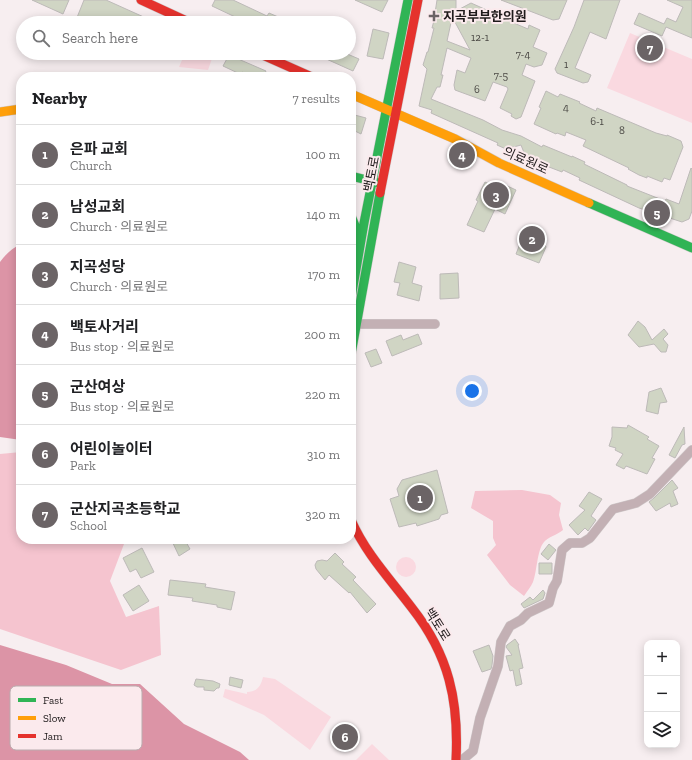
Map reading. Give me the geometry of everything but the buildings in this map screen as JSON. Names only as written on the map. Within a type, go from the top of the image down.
[{"type":"street","points":[[141,0],[176,16]]},
{"type":"street","name":"백토로","points":[[356,267],[408,0]]},
{"type":"street","name":"백토로","points":[[356,314],[418,0]]},
{"type":"street","points":[[274,60],[301,72]]},
{"type":"street","name":"의료원로","points":[[356,96],[454,139],[503,165],[692,248]]},
{"type":"street","points":[[0,112],[16,110]]},
{"type":"street","points":[[356,177],[383,183]]},
{"type":"street","points":[[356,228],[358,237],[358,255]]},
{"type":"street","points":[[356,324],[435,324]]},
{"type":"street","points":[[462,760],[473,751],[480,718],[498,666],[501,642],[510,626],[521,620],[528,613],[549,603],[553,588],[557,581],[562,550],[570,543],[582,543],[590,538],[613,509],[636,503],[650,494],[692,450]]},
{"type":"street","name":"백토로","points":[[356,530],[374,562],[413,609],[438,647],[453,691],[457,720],[456,760]]},
{"type":"shaded area","points":[[630,33],[692,59],[692,123],[607,88]]},
{"type":"shaded area","points":[[182,60],[212,60],[208,70],[179,67]]},
{"type":"shaded area","points":[[15,247],[16,439],[0,437],[0,262]]},
{"type":"shaded area","points":[[16,452],[16,544],[124,544],[110,581],[126,617],[159,606],[161,655],[121,670],[0,629],[0,454]]},
{"type":"shaded area","points":[[522,490],[550,495],[561,503],[559,515],[563,530],[544,542],[538,556],[533,582],[524,596],[510,585],[487,555],[496,545],[493,538],[493,521],[471,508],[475,491]]},
{"type":"shaded area","points":[[406,557],[413,560],[416,567],[413,574],[406,577],[399,574],[396,567],[399,560]]},
{"type":"shaded area","points":[[0,645],[66,665],[112,684],[140,684],[184,724],[240,752],[249,760],[0,760]]},
{"type":"shaded area","points":[[263,677],[275,679],[331,717],[310,750],[264,715],[223,697],[225,689],[247,694],[247,692],[256,690],[260,686]]},
{"type":"shaded area","points":[[372,744],[389,760],[356,760]]},
{"type":"traffic: fast","points":[[356,269],[408,0]]},
{"type":"traffic: fast","points":[[356,177],[379,183]]},
{"type":"traffic: fast","points":[[356,326],[380,193]]},
{"type":"traffic: fast","points":[[589,203],[692,248]]},
{"type":"traffic: fast","points":[[356,228],[358,241]]},
{"type":"traffic: slow","points":[[356,96],[455,139],[499,163],[589,203]]},
{"type":"traffic: slow","points":[[0,112],[16,110]]},
{"type":"traffic: jam","points":[[141,0],[176,16]]},
{"type":"traffic: jam","points":[[380,193],[418,0]]},
{"type":"traffic: jam","points":[[274,60],[301,72]]},
{"type":"traffic: jam","points":[[356,530],[371,555],[425,626],[443,661],[449,680],[456,718],[456,760]]},
{"type":"place","name":"지곡부부한의원","points":[[434,16]]},
{"type":"place","name":"군산지곡초등학교","points":[[650,48]]},
{"type":"place","name":"백토사거리","points":[[462,155]]},
{"type":"place","name":"지곡성당","points":[[496,195]]},
{"type":"place","name":"군산여상","points":[[657,213]]},
{"type":"place","name":"남성교회","points":[[532,239]]},
{"type":"place","name":"은파 교회","points":[[420,498]]},
{"type":"place","name":"어린이놀이터","points":[[345,737]]}]
